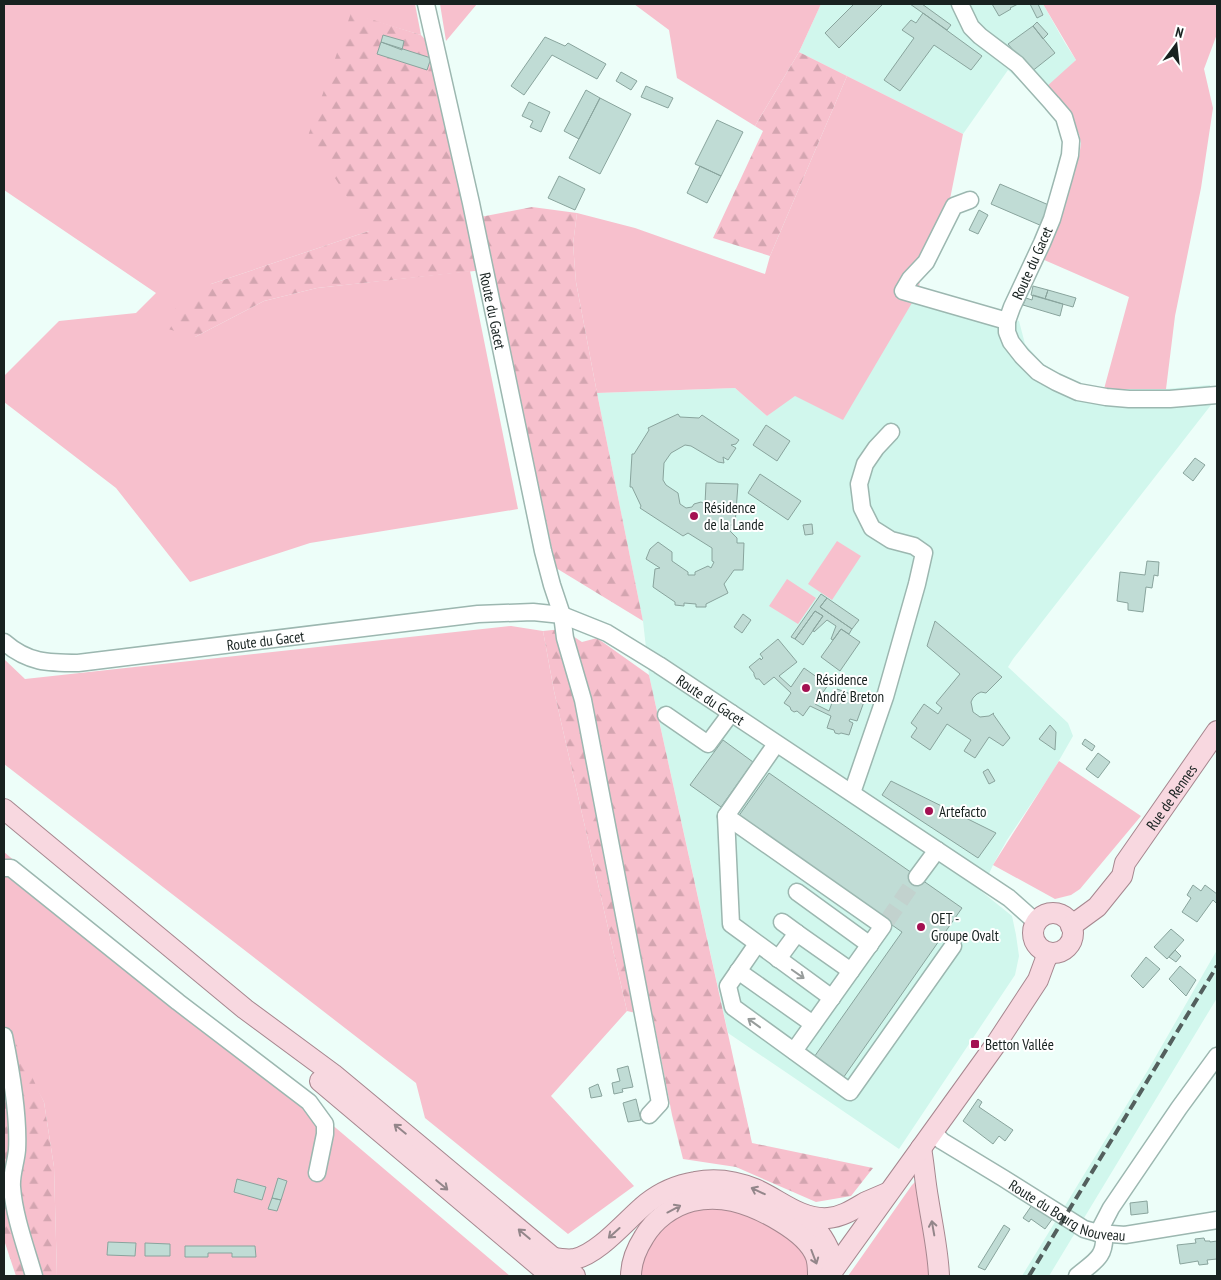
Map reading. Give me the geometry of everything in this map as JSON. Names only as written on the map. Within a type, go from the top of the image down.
[{"type":"main road","name":"Rue de Rennes","points":[[1068,921],[1089,900],[1113,870],[1125,863],[1217,731]]},
{"type":"main road","points":[[4,809],[244,1009],[332,1074],[416,1142],[552,1270],[575,1276]]},
{"type":"main road","points":[[1054,913],[1068,921],[1073,932],[1072,939],[1063,950],[1057,953],[1044,950],[1035,942],[1033,928],[1040,919],[1054,913]]},
{"type":"main road","points":[[833,1271],[996,1044],[1038,980],[1044,961],[1044,950]]},
{"type":"main road","points":[[921,1148],[939,1276]]},
{"type":"main road","points":[[552,1270],[562,1259],[574,1259],[591,1252],[606,1241],[648,1202],[667,1190],[694,1182],[723,1180],[755,1189],[801,1214],[816,1227],[826,1242],[833,1271]]},
{"type":"main road","points":[[801,1214],[818,1218],[839,1216],[889,1192]]},
{"type":"main road","points":[[616,1276],[625,1270],[632,1269],[641,1242],[647,1231],[665,1214],[691,1201],[719,1199],[752,1207],[788,1227],[810,1247],[816,1257],[818,1276]]},
{"type":"street","name":"Route du Gacet","points":[[426,4],[468,193],[543,551],[562,615]]},
{"type":"street","name":"Route du Gacet","points":[[960,4],[971,26],[980,36],[1017,64],[1052,102],[1064,117],[1071,141],[1070,155],[1052,219],[1012,307],[1008,321]]},
{"type":"street","points":[[970,200],[954,206],[926,262],[910,279],[903,291],[1008,321],[1007,332],[1011,342],[1022,356],[1038,372],[1078,392],[1129,399],[1170,399],[1217,395]]},
{"type":"street","points":[[852,793],[885,697],[924,554],[914,546],[891,540],[872,528],[862,508],[860,484],[866,464],[876,448],[891,432]]},
{"type":"street","name":"Route du Gacet","points":[[4,642],[30,658],[51,663],[78,663],[478,614],[533,612],[562,615],[607,633],[659,665],[1009,898],[1034,909],[1040,919]]},
{"type":"street","points":[[562,615],[565,638],[583,700],[660,1103],[649,1115]]},
{"type":"street","points":[[666,715],[708,744],[731,713]]},
{"type":"street","points":[[776,744],[726,816],[731,924],[832,998]]},
{"type":"street","points":[[726,816],[885,924],[794,1051]]},
{"type":"street","points":[[917,877],[937,850]]},
{"type":"street","points":[[4,868],[11,868],[178,1002],[309,1102],[325,1124],[325,1134],[317,1173]]},
{"type":"street","points":[[797,892],[870,945]]},
{"type":"street","points":[[782,922],[851,971]]},
{"type":"street","points":[[778,959],[797,933]]},
{"type":"street","points":[[757,944],[728,986],[733,1007],[850,1092],[953,946]]},
{"type":"street","points":[[738,971],[813,1024]]},
{"type":"street","points":[[4,1036],[17,1120],[17,1150],[12,1186],[16,1214],[34,1276]]},
{"type":"street","points":[[1077,1276],[1099,1258],[1102,1253],[1104,1240],[1101,1234],[1111,1208],[1217,1056]]},
{"type":"street","name":"Route du Bourg Nouveau","points":[[932,1132],[942,1141],[1084,1229],[1101,1234],[1125,1235],[1217,1220]]},
{"type":"shaded area","points":[[821,4],[1043,4],[1076,60],[1038,97],[1008,70],[963,134],[799,52]]},
{"type":"shaded area","points":[[919,291],[1019,321],[1025,344],[1042,363],[1073,383],[1104,389],[1166,389],[1210,385],[1211,405],[1008,667],[1068,723],[1073,736],[1053,771],[1007,840],[981,891],[1012,916],[1019,956],[1015,975],[899,1149],[728,1033],[649,675],[643,621],[597,393],[735,388],[767,416]]},
{"type":"shaded area","points":[[1217,950],[1217,998],[1049,1276],[1022,1276],[1148,1070]]},
{"type":"green space","points":[[4,4],[415,4],[421,35],[351,14],[369,231],[211,284],[195,337],[264,301],[317,288],[470,271],[518,509],[310,543],[190,582],[116,488],[4,402],[4,376],[59,321],[136,313],[156,293],[4,190]]},
{"type":"green space","points":[[440,4],[477,4],[446,41]]},
{"type":"green space","points":[[634,4],[821,4],[799,52],[755,126],[677,78],[669,30]]},
{"type":"green space","points":[[1043,4],[1217,4],[1217,34],[1204,69],[1213,108],[1201,188],[1175,316],[1166,389],[1104,389],[1129,297],[1042,259],[1055,230],[1079,157],[1081,143],[1079,134],[1070,118],[1045,88],[1076,60]]},
{"type":"green space","points":[[351,13],[421,35],[433,48],[470,219],[532,207],[577,213],[573,244],[576,282],[643,621],[556,568],[493,269],[317,288],[264,301],[195,337],[158,326],[175,309],[211,284],[369,231],[308,136]]},
{"type":"green space","points":[[799,52],[847,76],[770,256],[713,238],[763,131],[755,126]]},
{"type":"green space","points":[[847,76],[963,134],[950,199],[921,255],[919,291],[843,420],[795,396],[767,416],[735,388],[597,393],[576,282],[573,244],[577,213],[635,228],[765,274],[770,256]]},
{"type":"green space","points":[[837,541],[861,556],[832,600],[808,584]]},
{"type":"green space","points":[[787,579],[816,598],[798,624],[769,606]]},
{"type":"green space","points":[[511,626],[543,631],[554,691],[627,1011],[551,1096],[634,1186],[568,1234],[425,1118],[416,1083],[4,764],[4,659],[25,679]]},
{"type":"green space","points":[[562,629],[582,642],[597,638],[649,675],[752,1143],[873,1168],[851,1196],[816,1202],[736,1167],[683,1159],[672,1115],[653,1017],[627,1011],[554,691],[543,631]]},
{"type":"green space","points":[[1059,761],[1141,816],[1080,889],[1071,895],[1055,899],[993,865]]},
{"type":"green space","points":[[4,852],[323,1117],[510,1276],[57,1276],[54,1167],[44,1102],[4,1028]]},
{"type":"green space","points":[[4,1028],[12,1035],[44,1102],[54,1167],[57,1276],[16,1276],[4,1240]]},
{"type":"green space","points":[[915,1182],[919,1186],[931,1276],[848,1276],[912,1185]]},
{"type":"green space","points":[[711,1205],[752,1216],[780,1230],[810,1259],[809,1276],[640,1276],[645,1252],[659,1228],[682,1211]]},
{"type":"building","points":[[854,4],[883,4],[839,48],[825,33]]},
{"type":"building","points":[[910,4],[922,4],[951,25],[947,30]]},
{"type":"building","points":[[992,4],[1018,4],[999,16]]},
{"type":"building","points":[[1030,4],[1038,4],[1043,15],[1037,18]]},
{"type":"building","points":[[923,13],[982,56],[971,70],[934,45],[900,91],[884,80],[914,38],[902,30],[911,20],[916,23]]},
{"type":"building","points":[[1037,22],[1048,34],[1043,39],[1033,26]]},
{"type":"building","points":[[1033,26],[1055,53],[1031,72],[1008,44]]},
{"type":"building","points":[[383,35],[404,41],[402,50],[381,42]]},
{"type":"building","points":[[545,37],[565,46],[568,43],[606,64],[597,79],[552,55],[524,95],[511,86]]},
{"type":"building","points":[[381,42],[431,58],[427,70],[377,54]]},
{"type":"building","points":[[621,72],[637,81],[631,90],[616,81]]},
{"type":"building","points":[[646,86],[673,98],[668,108],[641,97]]},
{"type":"building","points":[[586,90],[600,98],[579,139],[564,131]]},
{"type":"building","points":[[600,98],[631,114],[600,174],[569,158]]},
{"type":"building","points":[[529,102],[550,112],[541,132],[530,127],[533,121],[522,116]]},
{"type":"building","points":[[717,120],[743,132],[721,176],[695,164]]},
{"type":"building","points":[[700,166],[721,176],[707,203],[687,193]]},
{"type":"building","points":[[559,176],[585,189],[575,210],[548,198]]},
{"type":"building","points":[[1000,184],[1051,206],[1042,226],[991,204]]},
{"type":"building","points":[[979,210],[988,215],[978,234],[969,230]]},
{"type":"building","points":[[1033,286],[1048,290],[1045,299],[1031,295]]},
{"type":"building","points":[[1048,290],[1076,298],[1073,307],[1045,299]]},
{"type":"building","points":[[1033,295],[1063,304],[1060,316],[1023,305],[1026,298],[1032,300]]},
{"type":"building","name":"Résidence de la Lande","points":[[678,414],[680,417],[699,418],[702,415],[739,440],[736,444],[731,445],[736,448],[728,460],[723,457],[724,463],[718,462],[691,446],[685,445],[671,453],[664,463],[663,480],[666,485],[678,493],[680,504],[686,508],[701,502],[705,504],[706,483],[738,484],[735,525],[730,525],[730,531],[737,538],[737,543],[744,543],[743,570],[734,570],[724,584],[728,593],[706,604],[706,607],[696,607],[696,604],[684,603],[684,606],[675,605],[675,602],[653,587],[655,569],[660,568],[646,559],[650,549],[658,542],[672,552],[672,561],[688,572],[688,575],[695,575],[695,572],[708,566],[711,568],[714,562],[712,561],[712,548],[688,533],[683,536],[640,508],[641,506],[632,487],[630,487],[632,454],[634,454],[649,430],[648,428]]},
{"type":"building","points":[[766,425],[790,441],[777,461],[753,445]]},
{"type":"building","points":[[1195,458],[1205,465],[1193,481],[1183,473]]},
{"type":"building","points":[[760,474],[801,501],[788,520],[748,493]]},
{"type":"building","points":[[812,524],[813,534],[805,535],[803,525]]},
{"type":"building","points":[[1147,561],[1159,562],[1158,576],[1154,575],[1152,588],[1146,587],[1143,612],[1128,610],[1128,603],[1117,601],[1120,572],[1145,575]]},
{"type":"building","points":[[821,594],[827,598],[820,607],[852,629],[849,634],[841,629],[833,640],[831,639],[836,626],[827,620],[814,632],[813,630],[823,616],[815,611],[795,639],[791,637]]},
{"type":"building","points":[[827,598],[859,620],[852,629],[820,607]]},
{"type":"building","points":[[815,611],[823,616],[803,645],[795,639]]},
{"type":"building","points":[[743,614],[751,620],[742,633],[734,627]]},
{"type":"building","points":[[935,621],[1002,677],[986,693],[981,692],[977,694],[971,702],[973,712],[980,717],[989,716],[994,713],[1010,738],[1003,746],[989,737],[975,758],[964,751],[971,740],[947,724],[930,750],[911,737],[917,728],[911,723],[924,704],[938,714],[942,708],[936,703],[960,674],[927,646]]},
{"type":"building","points":[[841,629],[860,642],[840,671],[821,657]]},
{"type":"building","name":"Résidence André Breton","points":[[778,639],[797,662],[779,676],[791,687],[804,668],[828,685],[815,704],[829,711],[837,689],[865,699],[857,721],[850,719],[849,721],[853,723],[849,735],[835,733],[834,730],[827,728],[831,716],[810,706],[803,716],[797,711],[791,710],[784,703],[791,693],[774,677],[764,685],[759,679],[756,679],[749,667],[760,658],[761,660],[763,658],[760,654]]},
{"type":"building","points":[[1050,725],[1056,732],[1055,750],[1039,739]]},
{"type":"building","points":[[1085,739],[1095,746],[1092,751],[1082,744]]},
{"type":"building","points":[[723,740],[753,762],[721,807],[690,785]]},
{"type":"building","points":[[1098,753],[1110,762],[1098,778],[1086,769]]},
{"type":"building","points":[[988,769],[995,781],[989,784],[983,772]]},
{"type":"building","name":"OET - Groupe Ovalt","points":[[769,773],[962,908],[841,1081],[812,1060],[902,932],[738,817]]},
{"type":"building","name":"Artefacto","points":[[891,781],[996,833],[978,858],[882,795]]},
{"type":"building","points":[[1193,885],[1201,891],[1205,885],[1217,894],[1217,904],[1213,900],[1197,922],[1182,912],[1191,898],[1187,895]]},
{"type":"building","points":[[1171,929],[1184,940],[1167,959],[1154,947]]},
{"type":"building","points":[[1175,950],[1181,956],[1176,962],[1169,957]]},
{"type":"building","points":[[1146,957],[1160,969],[1143,988],[1131,976]]},
{"type":"building","points":[[1180,966],[1196,980],[1186,996],[1169,979]]},
{"type":"building","points":[[628,1066],[633,1087],[622,1089],[623,1092],[614,1094],[612,1083],[620,1081],[617,1069]]},
{"type":"building","points":[[598,1084],[602,1096],[591,1098],[589,1088]]},
{"type":"building","points":[[636,1099],[641,1120],[628,1122],[623,1103]]},
{"type":"building","points":[[978,1099],[982,1102],[979,1107],[1013,1130],[1005,1141],[999,1136],[993,1144],[963,1121]]},
{"type":"building","points":[[278,1178],[287,1181],[281,1200],[272,1198]]},
{"type":"building","points":[[237,1179],[266,1187],[262,1200],[234,1192]]},
{"type":"building","points":[[272,1198],[281,1200],[277,1211],[268,1209]]},
{"type":"building","points":[[1147,1201],[1148,1213],[1131,1215],[1130,1203]]},
{"type":"building","points":[[1032,1205],[1053,1218],[1045,1229],[1031,1219],[1029,1222],[1023,1218]]},
{"type":"building","points":[[1004,1225],[1010,1229],[985,1270],[978,1267]]},
{"type":"building","points":[[1204,1238],[1205,1241],[1217,1241],[1217,1259],[1207,1260],[1208,1264],[1199,1265],[1198,1261],[1180,1264],[1177,1245],[1196,1243],[1195,1239]]},
{"type":"building","points":[[108,1242],[136,1243],[135,1256],[107,1255]]},
{"type":"building","points":[[145,1243],[170,1244],[170,1256],[145,1256]]},
{"type":"building","points":[[185,1246],[255,1246],[256,1257],[232,1257],[232,1253],[208,1253],[208,1257],[185,1257]]},
{"type":"tunnel","points":[[887,921],[917,877]]},
{"type":"railway","points":[[1029,1276],[1217,966]]},
{"type":"place","name":"Résidence de la Lande","points":[[694,516]]},
{"type":"place","name":"Résidence André Breton","points":[[806,688]]},
{"type":"place","name":"Artefacto","points":[[929,811]]},
{"type":"place","name":"OET - Groupe Ovalt","points":[[921,927]]},
{"type":"place","name":"Betton Vallée","points":[[975,1044]]}]
